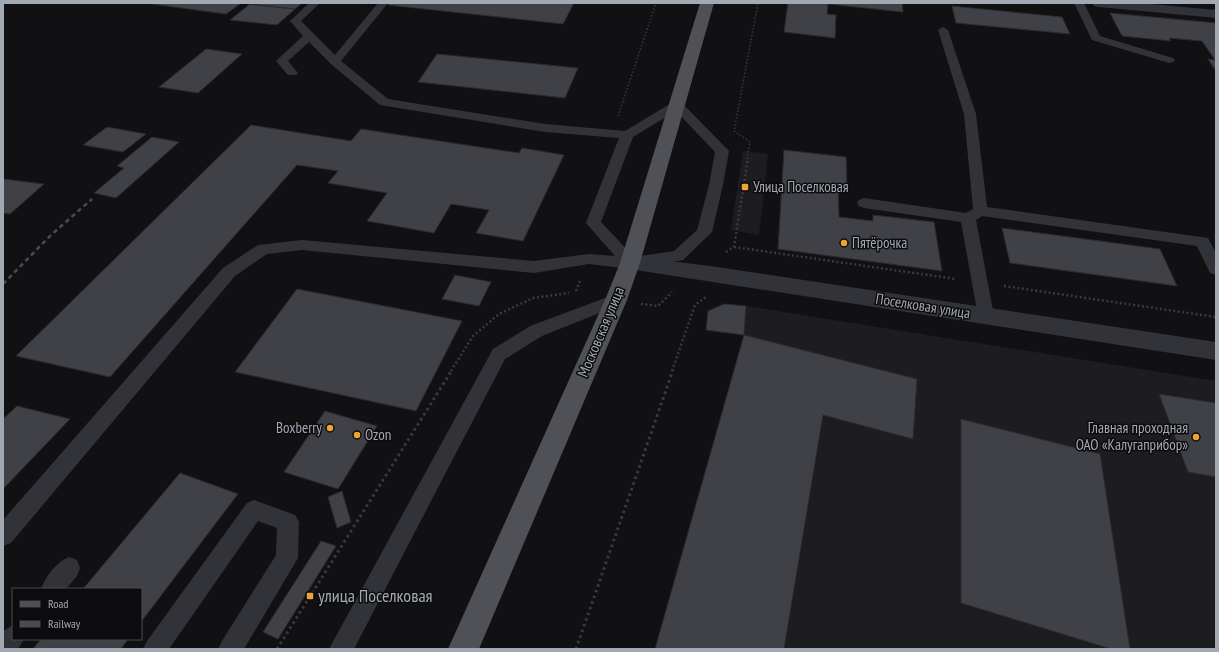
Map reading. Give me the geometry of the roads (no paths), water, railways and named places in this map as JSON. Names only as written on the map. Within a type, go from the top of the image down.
[{"type":"main road","name":"Московская улица","points":[[463,649],[616,300],[630,263],[707,3]]},
{"type":"street","points":[[1099,3],[1164,6],[1216,14]]},
{"type":"street","name":"Поселковая улица","points":[[630,263],[710,273],[1216,351]]},
{"type":"lane","points":[[3,536],[229,272],[263,249],[302,245],[534,267],[589,259],[630,263],[678,256],[704,232],[716,185],[722,151],[677,105],[627,134],[545,128],[384,102],[335,62],[295,21],[315,3]]},
{"type":"lane","points":[[335,62],[383,3]]},
{"type":"lane","points":[[1079,3],[1096,38],[1169,60]]},
{"type":"lane","points":[[943,30],[970,114],[974,215],[986,316]]},
{"type":"lane","points":[[292,74],[282,61],[308,36]]},
{"type":"lane","points":[[627,134],[593,223],[630,263]]},
{"type":"lane","points":[[864,203],[1209,243],[1216,269]]},
{"type":"lane","points":[[340,649],[499,354],[536,331],[616,300]]},
{"type":"lane","points":[[155,649],[254,510],[288,522],[287,558],[230,649]]},
{"type":"lane","points":[[53,588],[69,568]]},
{"type":"lane","points":[[3,649],[12,638]]},
{"type":"railway","points":[[3,284],[51,235],[92,199]]},
{"type":"place","name":"Улица Поселковая","points":[[745,187]]},
{"type":"place","name":"Пятёрочка","points":[[844,243]]},
{"type":"place","name":"Boxberry","points":[[330,428]]},
{"type":"place","name":"Ozon","points":[[357,435]]},
{"type":"place","name":"Главная проходная ОАО «Калугаприбор»","points":[[1196,437]]},
{"type":"place","name":"улица Поселковая","points":[[310,596]]}]
